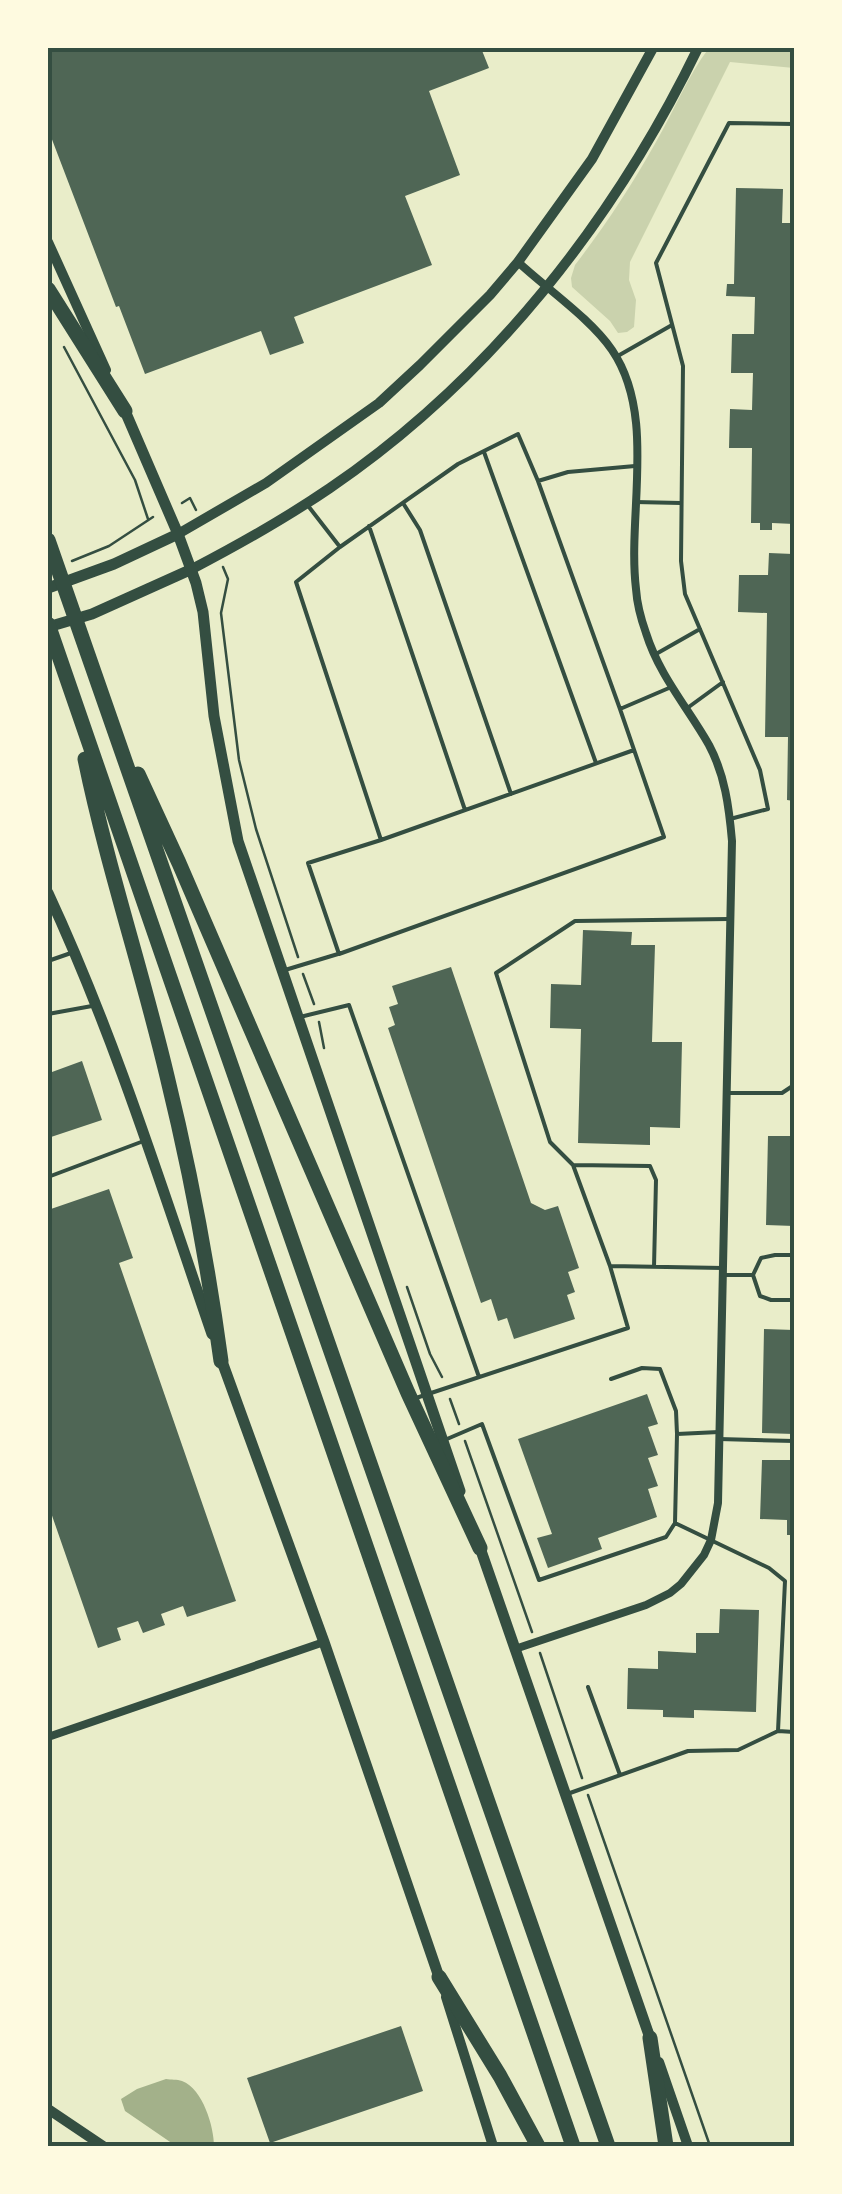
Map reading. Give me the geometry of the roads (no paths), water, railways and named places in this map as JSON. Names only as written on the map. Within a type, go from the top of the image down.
[{"type":"highway","points":[[48,289],[124,411]]},
{"type":"highway","points":[[48,540],[608,2146]]},
{"type":"highway","points":[[48,626],[573,2146]]},
{"type":"highway","points":[[100,691],[180,863],[411,1400],[480,1548]]},
{"type":"highway","points":[[74,701],[98,820],[167,1076],[203,1241],[221,1361]]},
{"type":"highway","points":[[439,1976],[538,2146]]},
{"type":"highway","points":[[650,2038],[666,2146]]},
{"type":"main road","points":[[124,411],[192,570],[238,841],[650,2038]]},
{"type":"main road","points":[[48,588],[114,564],[178,534]]},
{"type":"main road","points":[[48,626],[92,614],[192,570]]},
{"type":"main road","points":[[48,893],[97,1006],[439,1976]]},
{"type":"street","points":[[178,534],[266,483],[379,403],[476,309],[518,262],[592,158],[653,48]]},
{"type":"street","points":[[192,570],[306,504],[378,452],[473,368],[546,288],[592,228],[630,171],[697,51]]},
{"type":"street","points":[[48,242],[124,411]]},
{"type":"street","points":[[514,1650],[659,1600],[682,1584],[711,1540],[718,1503],[730,919],[730,819],[726,788],[718,764],[654,655],[640,614],[636,589],[634,405],[629,386],[616,357],[599,334],[518,262]]},
{"type":"street","points":[[50,1736],[324,1642]]},
{"type":"street","points":[[439,1976],[493,2146]]},
{"type":"street","points":[[650,2038],[688,2146]]},
{"type":"street","points":[[48,2109],[103,2146]]},
{"type":"lane","points":[[730,819],[768,808],[760,770],[685,594],[681,561],[683,366],[656,263],[729,123],[794,124]]},
{"type":"lane","points":[[616,357],[672,325]]},
{"type":"lane","points":[[281,971],[339,954],[664,837],[518,434],[458,464],[296,582],[381,840]]},
{"type":"lane","points":[[484,452],[596,763]]},
{"type":"lane","points":[[538,481],[568,472],[636,466]]},
{"type":"lane","points":[[636,502],[682,504]]},
{"type":"lane","points":[[403,503],[420,530],[511,794]]},
{"type":"lane","points":[[306,504],[340,547]]},
{"type":"lane","points":[[370,526],[465,810]]},
{"type":"lane","points":[[654,655],[700,629]]},
{"type":"lane","points":[[686,709],[723,682]]},
{"type":"lane","points":[[620,708],[672,686]]},
{"type":"lane","points":[[339,954],[308,863],[634,750]]},
{"type":"lane","points":[[411,1400],[628,1328],[573,1165],[550,1142],[496,973],[575,920],[730,919]]},
{"type":"lane","points":[[48,961],[75,952]]},
{"type":"lane","points":[[297,1018],[349,1005],[479,1377]]},
{"type":"lane","points":[[48,1014],[97,1006]]},
{"type":"lane","points":[[726,1094],[782,1093],[794,1086]]},
{"type":"lane","points":[[48,1177],[145,1140]]},
{"type":"lane","points":[[573,1165],[650,1166],[656,1180],[654,1267]]},
{"type":"lane","points":[[794,1255],[761,1258],[753,1275],[760,1296],[794,1300]]},
{"type":"lane","points":[[610,1266],[753,1275]]},
{"type":"lane","points":[[443,1440],[482,1424],[538,1580],[666,1537],[675,1523],[676,1411],[660,1369],[642,1368],[611,1378]]},
{"type":"lane","points":[[676,1434],[794,1441]]},
{"type":"lane","points":[[675,1523],[768,1568],[785,1581],[794,1581]]},
{"type":"lane","points":[[778,1731],[785,1581]]},
{"type":"lane","points":[[588,1687],[620,1775]]},
{"type":"lane","points":[[48,1723],[50,1736]]},
{"type":"lane","points":[[565,1794],[688,1750],[738,1750],[778,1731],[794,1732]]}]
